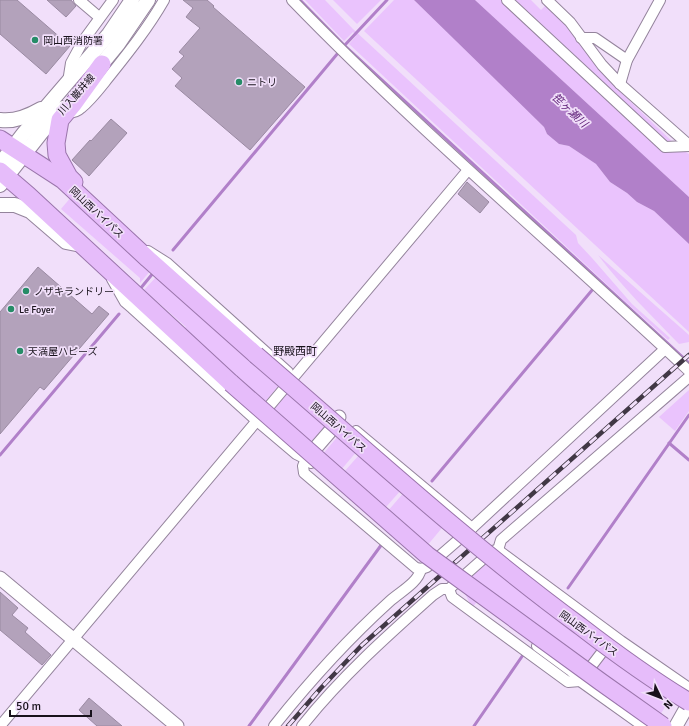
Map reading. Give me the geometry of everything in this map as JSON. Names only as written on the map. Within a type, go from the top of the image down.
[{"type":"highway","points":[[102,64],[62,116],[56,135],[56,148],[60,162],[69,177],[94,201],[106,219]]},
{"type":"highway","name":"岡山西バイパス","points":[[12,147],[63,180],[125,238],[256,355],[447,521],[529,588],[619,655],[689,702]]},
{"type":"highway","points":[[2,174],[28,195],[231,384],[427,554],[594,678],[663,726]]},
{"type":"main road","name":"川入巌井線","points":[[12,147],[41,133],[102,64],[118,44],[138,3]]},
{"type":"main road","name":"川入巌井線","points":[[2,174],[12,147],[109,34],[138,3]]},
{"type":"main road","points":[[0,120],[20,119],[40,110],[53,100]]},
{"type":"main road","points":[[12,147],[38,145],[62,116]]},
{"type":"main road","points":[[0,205],[15,205],[30,211],[66,242],[81,245]]},
{"type":"street","points":[[79,0],[99,17]]},
{"type":"street","points":[[68,82],[71,63],[83,41],[99,17],[113,0]]},
{"type":"street","points":[[62,116],[81,109],[98,90],[128,54],[164,0]]},
{"type":"street","points":[[292,0],[343,53],[468,170],[689,371]]},
{"type":"street","points":[[507,0],[665,147],[689,146]]},
{"type":"street","points":[[548,0],[570,22],[602,65],[620,84],[689,146]]},
{"type":"street","points":[[620,84],[626,60],[660,0]]},
{"type":"street","points":[[581,38],[595,38],[626,60]]},
{"type":"street","points":[[1,726],[468,170]]},
{"type":"street","points":[[125,238],[167,263],[339,417],[472,528]]},
{"type":"street","points":[[106,267],[121,295],[132,308],[257,421],[296,454],[306,459],[403,543]]},
{"type":"street","points":[[274,726],[290,706],[349,641],[389,602],[420,576],[421,570],[432,563],[472,528],[666,349]]},
{"type":"street","points":[[498,550],[501,540],[689,377]]},
{"type":"street","points":[[339,417],[332,429],[306,459],[303,466],[304,473],[406,560],[421,570]]},
{"type":"street","points":[[302,726],[340,682],[380,642],[433,595],[442,589],[450,589],[492,551],[498,550],[621,641],[689,688]]},
{"type":"street","points":[[0,578],[173,724]]},
{"type":"street","points":[[450,589],[452,597],[568,682],[580,681],[609,643],[621,641]]},
{"type":"street","points":[[478,601],[571,671],[580,681],[643,726]]},
{"type":"street","points":[[676,726],[689,702]]},
{"type":"shaded area","points":[[305,0],[325,0],[353,29],[576,235],[578,243],[632,304],[670,338],[668,340],[630,306],[349,44],[356,36],[353,32],[344,41]]},
{"type":"shaded area","points":[[333,0],[381,0],[357,24]]},
{"type":"shaded area","points":[[394,0],[414,0],[544,127],[547,134],[559,144],[569,146],[596,164],[610,182],[627,193],[637,202],[654,211],[689,244],[689,332],[364,31]]},
{"type":"shaded area","points":[[475,0],[531,0],[541,10],[546,5],[566,26],[598,68],[616,88],[678,147],[689,154],[689,197]]},
{"type":"shaded area","points":[[72,196],[151,270],[140,283],[140,278],[61,209]]},
{"type":"shaded area","points":[[598,255],[689,335],[689,342],[679,344],[647,312]]},
{"type":"shaded area","points":[[157,276],[280,384],[264,403],[184,328],[186,327],[144,290]]},
{"type":"shaded area","points":[[293,384],[327,423],[323,431],[308,445],[264,417]]},
{"type":"shaded area","points":[[689,390],[689,411],[675,431],[659,417]]},
{"type":"shaded area","points":[[343,424],[408,479],[451,517],[421,553],[381,519],[412,483],[409,481],[378,516],[337,480],[367,446],[364,443],[334,478],[319,465],[322,455],[339,435]]},
{"type":"shaded area","points":[[493,556],[611,637],[578,672],[479,599],[472,608],[461,585]]},
{"type":"shaded area","points":[[613,647],[678,684],[654,726],[586,681]]},
{"type":"water","name":"笹ヶ瀬川","points":[[414,0],[475,0],[689,197],[689,244],[654,211],[637,202],[627,193],[610,182],[596,164],[569,146],[559,144],[547,134],[544,127]]},
{"type":"building","name":"岡山西消防署","points":[[0,0],[17,0],[70,46],[46,74],[0,34]]},
{"type":"building","points":[[47,0],[71,0],[76,6],[66,17]]},
{"type":"building","name":"ニトリ","points":[[183,0],[207,0],[214,6],[213,7],[305,87],[250,150],[175,86],[182,78],[172,69],[184,56],[179,52],[200,28],[186,17],[193,8]]},
{"type":"building","points":[[111,119],[127,133],[89,176],[72,160]]},
{"type":"building","points":[[467,182],[489,202],[480,213],[458,194]]},
{"type":"building","points":[[38,267],[92,314],[99,306],[109,314],[44,390],[40,387],[0,434],[0,312]]},
{"type":"building","points":[[0,592],[18,608],[12,615],[28,628],[25,632],[51,655],[42,665],[0,630]]},
{"type":"building","points":[[89,698],[122,726],[97,726],[79,710]]},
{"type":"waterway","points":[[300,0],[344,45],[689,363]]},
{"type":"waterway","points":[[344,46],[387,0]]},
{"type":"waterway","points":[[173,250],[338,53]]},
{"type":"waterway","points":[[140,289],[154,272]]},
{"type":"waterway","points":[[432,481],[593,289]]},
{"type":"waterway","points":[[0,455],[119,314]]},
{"type":"waterway","points":[[568,588],[689,415]]},
{"type":"waterway","points":[[669,443],[689,460]]},
{"type":"waterway","points":[[249,726],[382,544]]},
{"type":"waterway","points":[[474,726],[523,655]]},
{"type":"railway","points":[[288,726],[321,688],[362,645],[689,355]]},
{"type":"place","name":"岡山西消防署","points":[[35,40]]},
{"type":"place","name":"ニトリ","points":[[239,82]]},
{"type":"place","name":"ノザキランドリー","points":[[26,291]]},
{"type":"place","name":"Le Foyer","points":[[11,309]]},
{"type":"place","name":"天満屋ハピーズ","points":[[20,351]]},
{"type":"district","name":"野殿西町","points":[[295,351]]}]
